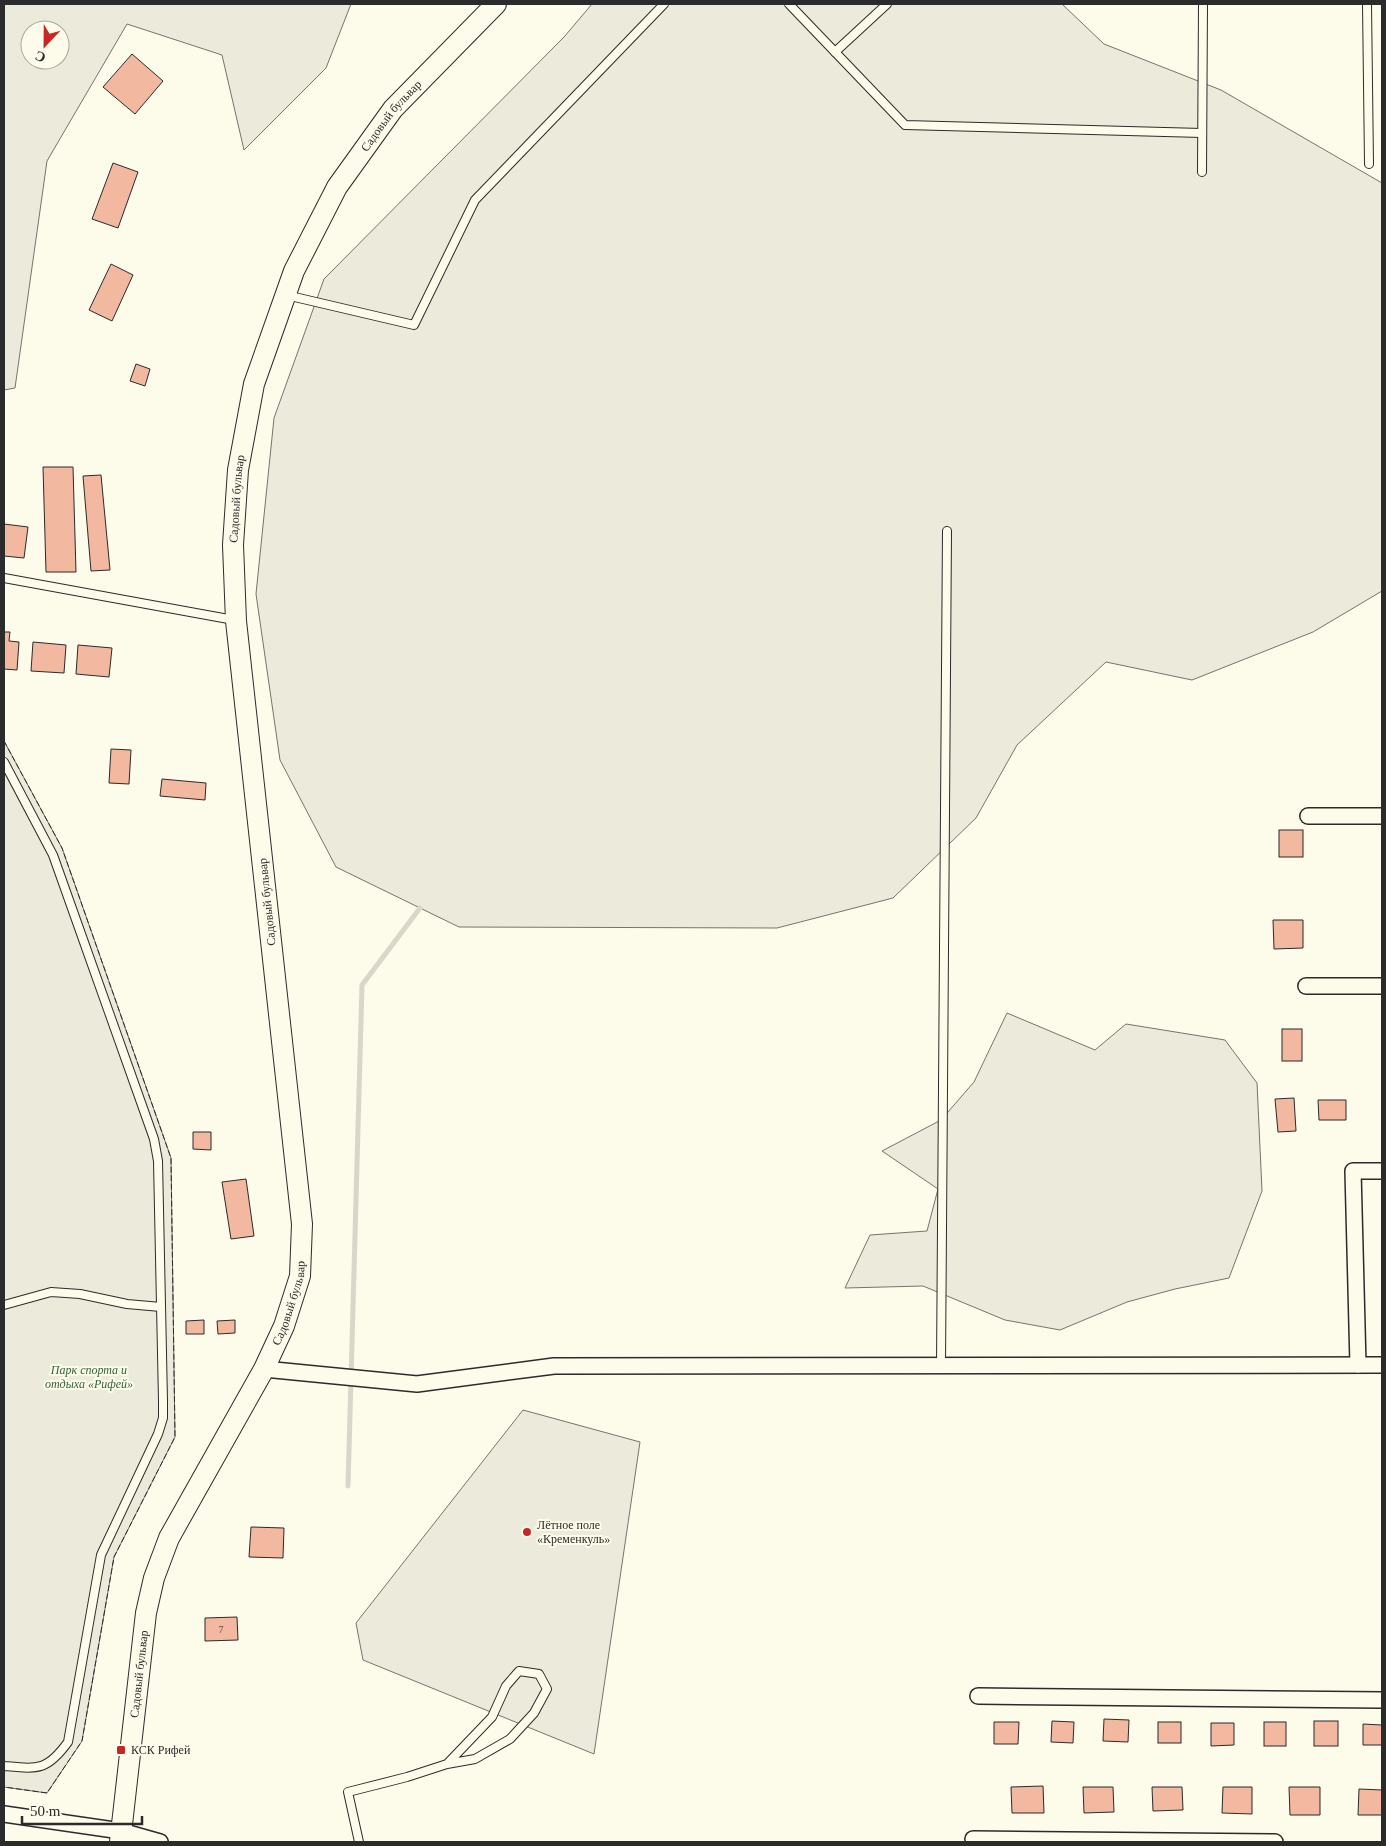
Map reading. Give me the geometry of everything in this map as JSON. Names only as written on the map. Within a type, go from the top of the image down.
[{"type":"street","name":"Садовый бульвар","points":[[121,1836],[146,1613],[154,1578],[169,1538],[264,1369],[284,1326],[300,1276],[302,1224],[236,621],[233,545],[238,470],[254,384],[294,270],[337,187],[393,109],[496,4]]},
{"type":"street","points":[[1308,816],[1382,816]]},
{"type":"street","points":[[1306,986],[1382,986]]},
{"type":"street","points":[[1358,1365],[1353,1171],[1382,1171]]},
{"type":"street","points":[[264,1369],[417,1384],[554,1366],[1382,1365]]},
{"type":"street","points":[[978,1696],[1382,1700]]},
{"type":"street","points":[[4,1814],[160,1842]]},
{"type":"street","points":[[973,1839],[1275,1842]]},
{"type":"lane","points":[[285,294],[414,325],[475,200],[664,4]]},
{"type":"lane","points":[[790,4],[905,125],[1202,133]]},
{"type":"lane","points":[[835,52],[887,4]]},
{"type":"lane","points":[[1202,172],[1203,4]]},
{"type":"lane","points":[[1367,4],[1368,164]]},
{"type":"lane","points":[[941,1366],[947,531]]},
{"type":"lane","points":[[4,578],[236,621]]},
{"type":"lane","points":[[4,762],[53,855],[154,1139],[158,1161],[163,1418],[101,1555],[68,1742],[53,1761],[40,1766],[4,1766]]},
{"type":"lane","points":[[4,1305],[51,1292],[80,1294],[127,1304],[161,1307]]},
{"type":"lane","points":[[359,1842],[348,1792],[447,1764],[475,1759],[510,1739],[534,1714],[547,1689],[539,1674],[520,1672],[506,1686],[492,1717],[447,1764]]},
{"type":"green space","points":[[4,4],[351,4],[326,68],[244,150],[222,55],[127,24],[47,161],[15,388],[4,390]]},
{"type":"green space","points":[[592,4],[1062,4],[1104,44],[1221,90],[1382,183],[1382,591],[1313,632],[1192,680],[1106,662],[1017,745],[976,818],[893,898],[777,928],[459,927],[336,867],[280,760],[256,594],[274,418],[324,279],[564,37]]},
{"type":"green space","name":"Парк спорта и отдыха «Рифей»","points":[[4,741],[62,848],[171,1158],[175,1437],[114,1557],[82,1741],[47,1793],[4,1787]]},
{"type":"green space","points":[[1007,1013],[1095,1050],[1126,1024],[1225,1040],[1257,1083],[1262,1191],[1229,1278],[1175,1289],[1127,1302],[1060,1330],[1005,1320],[923,1286],[845,1288],[870,1235],[927,1231],[938,1189],[882,1151],[941,1120],[974,1082]]},
{"type":"green space","name":"Лётное поле «Кременкуль»","points":[[523,1410],[640,1442],[594,1754],[363,1660],[356,1623]]},
{"type":"building","points":[[132,54],[163,81],[135,114],[103,87]]},
{"type":"building","points":[[113,163],[138,172],[118,228],[92,219]]},
{"type":"building","points":[[111,264],[133,275],[112,321],[89,310]]},
{"type":"building","points":[[136,364],[150,369],[145,386],[130,381]]},
{"type":"building","points":[[43,467],[73,467],[76,572],[46,572]]},
{"type":"building","points":[[101,475],[110,570],[91,571],[83,476]]},
{"type":"building","points":[[4,524],[28,527],[24,558],[4,556]]},
{"type":"building","points":[[4,632],[10,632],[9,641],[19,642],[17,670],[4,669]]},
{"type":"building","points":[[33,642],[66,645],[64,673],[31,671]]},
{"type":"building","points":[[78,645],[112,648],[109,677],[76,674]]},
{"type":"building","points":[[111,749],[131,750],[129,784],[109,783]]},
{"type":"building","points":[[162,779],[206,783],[205,800],[160,796]]},
{"type":"building","points":[[1279,830],[1303,830],[1303,857],[1279,857]]},
{"type":"building","points":[[1273,920],[1303,920],[1303,948],[1274,949]]},
{"type":"building","points":[[1282,1029],[1302,1029],[1302,1061],[1282,1061]]},
{"type":"building","points":[[1294,1098],[1296,1131],[1278,1132],[1275,1099]]},
{"type":"building","points":[[1318,1100],[1346,1100],[1346,1120],[1319,1120]]},
{"type":"building","points":[[193,1132],[211,1132],[211,1150],[193,1149]]},
{"type":"building","points":[[246,1179],[254,1236],[231,1239],[222,1182]]},
{"type":"building","points":[[204,1320],[204,1334],[186,1334],[186,1321]]},
{"type":"building","points":[[235,1320],[235,1333],[218,1334],[217,1321]]},
{"type":"building","points":[[251,1527],[284,1528],[283,1558],[249,1557]]},
{"type":"building","points":[[237,1617],[238,1640],[205,1641],[205,1618]]},
{"type":"building","points":[[1104,1719],[1129,1720],[1128,1742],[1103,1741]]},
{"type":"building","points":[[1052,1721],[1074,1722],[1073,1743],[1051,1742]]},
{"type":"building","points":[[1314,1721],[1338,1721],[1338,1746],[1314,1746]]},
{"type":"building","points":[[994,1722],[1019,1722],[1018,1744],[994,1744]]},
{"type":"building","points":[[1158,1722],[1181,1722],[1181,1743],[1158,1743]]},
{"type":"building","points":[[1264,1722],[1286,1722],[1286,1746],[1264,1746]]},
{"type":"building","points":[[1211,1723],[1234,1723],[1234,1745],[1211,1746]]},
{"type":"building","points":[[1363,1724],[1382,1725],[1382,1745],[1363,1745]]},
{"type":"building","points":[[1043,1786],[1044,1813],[1012,1813],[1011,1787]]},
{"type":"building","points":[[1083,1787],[1113,1787],[1114,1812],[1084,1813]]},
{"type":"building","points":[[1152,1787],[1182,1787],[1183,1810],[1153,1811]]},
{"type":"building","points":[[1223,1787],[1252,1787],[1252,1814],[1222,1813]]},
{"type":"building","points":[[1289,1787],[1320,1787],[1320,1815],[1290,1815]]},
{"type":"building","points":[[1359,1789],[1382,1790],[1382,1815],[1358,1815]]},
{"type":"waterway","points":[[348,1486],[362,985],[420,908]]},
{"type":"fence","points":[[4,741],[62,848],[171,1158],[175,1437],[114,1557],[82,1741],[47,1793],[4,1787]]},
{"type":"place","name":"Лётное поле «Кременкуль»","points":[[527,1532]]},
{"type":"place","name":"КСК Рифей","points":[[121,1750]]}]
